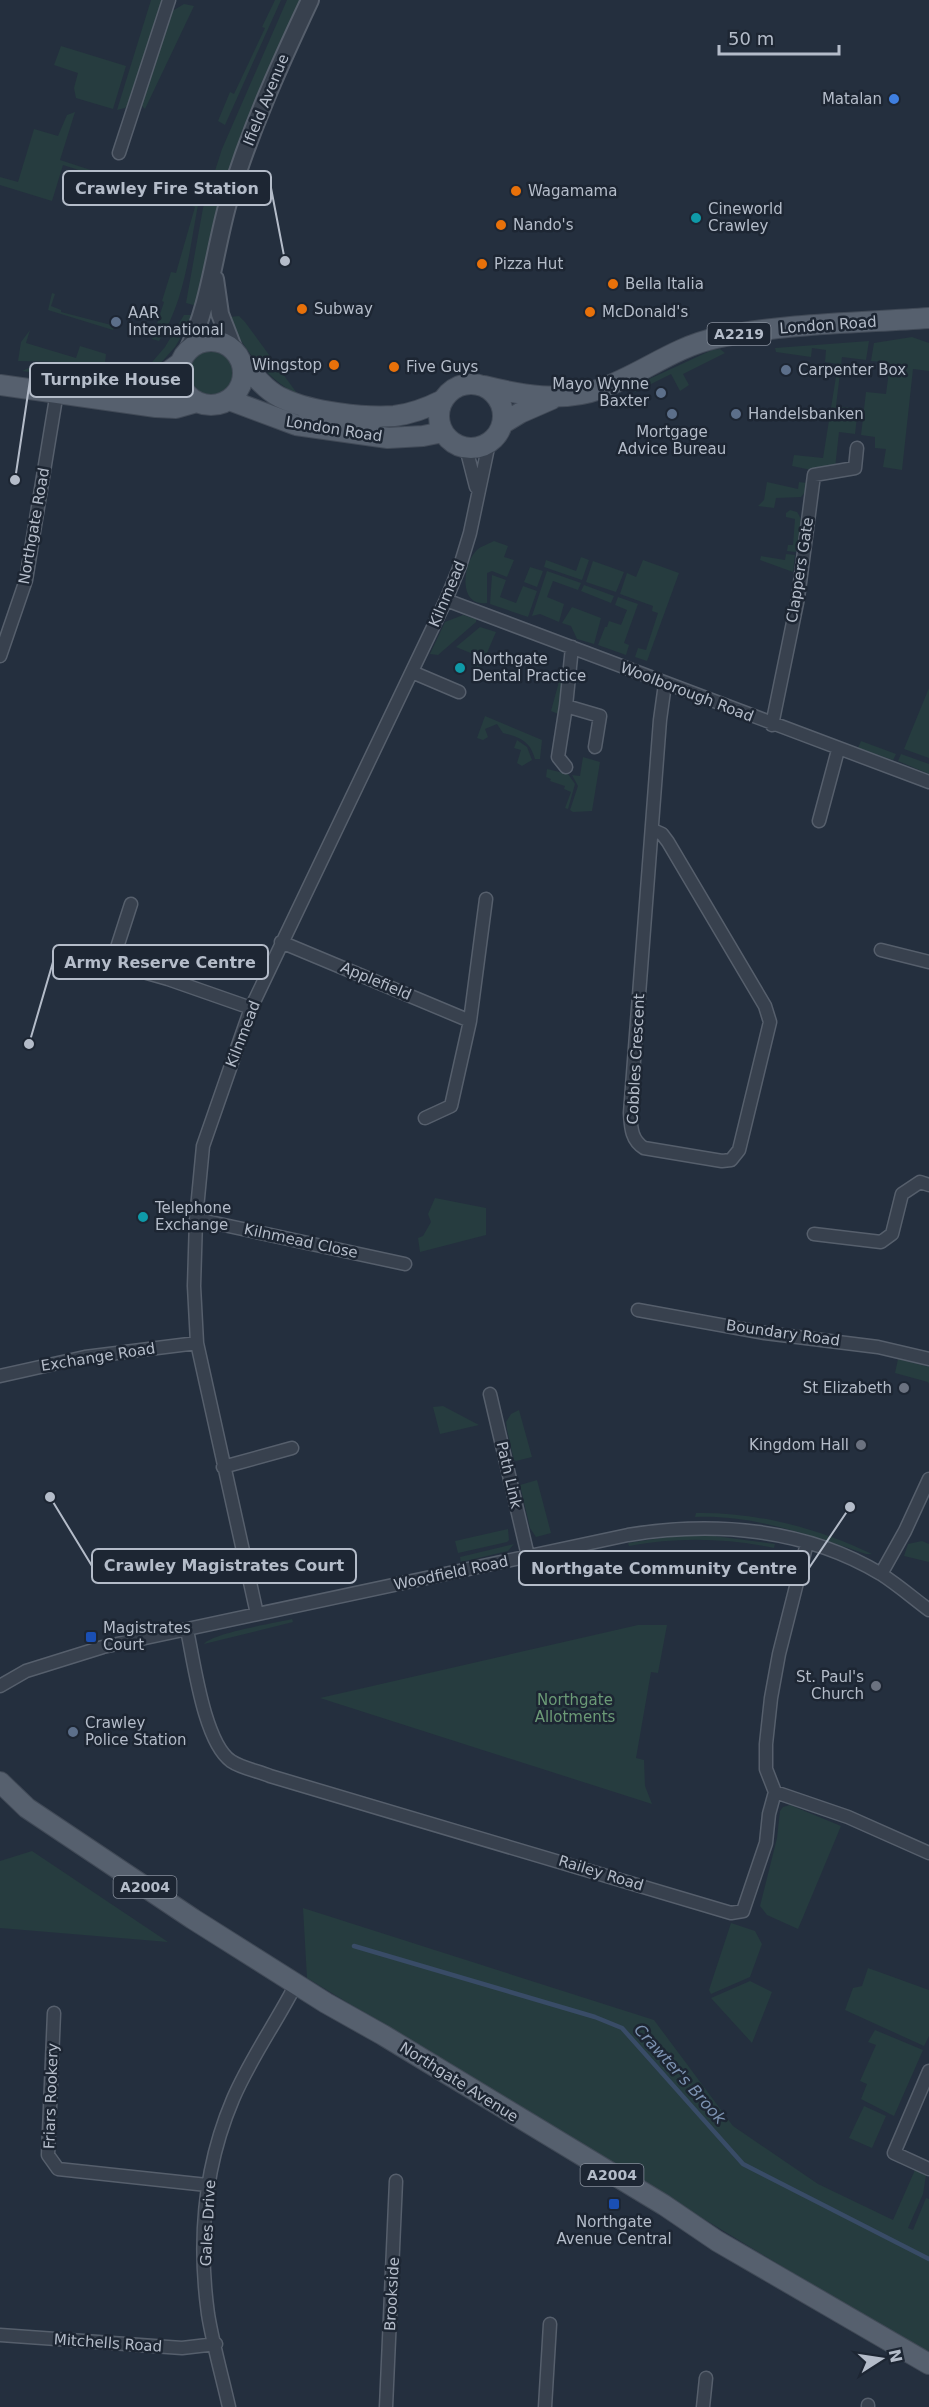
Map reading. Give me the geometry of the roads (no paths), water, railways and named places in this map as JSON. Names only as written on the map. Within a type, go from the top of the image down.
[{"type":"main road","name":"London Road","points":[[484,386],[508,392],[560,396],[597,390],[682,349],[714,338],[807,326],[929,318]]},
{"type":"main road","name":"A2219","points":[[111,401],[148,386],[193,346],[210,341],[219,342],[238,357]]},
{"type":"main road","points":[[183,357],[178,372],[183,390],[196,402],[209,406],[219,405],[229,400],[240,388],[243,380],[238,357]]},
{"type":"main road","name":"London Road","points":[[238,357],[268,389],[284,399],[333,411],[393,416],[422,410],[443,400]]},
{"type":"main road","name":"A2219","points":[[443,400],[457,387],[465,384],[484,386]]},
{"type":"main road","points":[[0,385],[176,408],[196,402]]},
{"type":"main road","points":[[484,386],[497,397],[501,405],[502,424]]},
{"type":"main road","name":"London Road","points":[[502,424],[520,413],[560,396]]},
{"type":"main road","name":"London Road","points":[[229,400],[296,425],[388,438],[423,436],[443,432]]},
{"type":"main road","points":[[443,400],[439,418],[443,432],[453,442],[466,448],[489,443]]},
{"type":"main road","name":"A2219","points":[[489,443],[495,438],[502,424]]},
{"type":"main road","name":"Northgate Avenue","points":[[0,1782],[27,1808],[193,1919],[296,1984],[664,2205],[717,2241],[929,2364]]},
{"type":"street","points":[[119,153],[169,0]]},
{"type":"street","name":"Ifield Avenue","points":[[183,357],[203,314],[224,219],[254,125],[273,77],[310,0]]},
{"type":"street","name":"Ifield Avenue","points":[[213,272],[220,314],[238,357]]},
{"type":"street","name":"Northgate Road","points":[[0,656],[27,580],[57,392]]},
{"type":"street","name":"Kilnmead","points":[[257,1614],[197,1342],[194,1286],[196,1219],[203,1146],[251,1008],[412,672],[460,566],[470,533],[477,491],[489,443]]},
{"type":"street","name":"Kilnmead","points":[[466,448],[477,491]]},
{"type":"street","name":"Clappers Gate","points":[[772,725],[798,598],[814,475],[855,468],[856,448]]},
{"type":"street","name":"Woolborough Road","points":[[446,600],[838,750],[929,782]]},
{"type":"street","points":[[566,767],[558,757],[572,647]]},
{"type":"street","points":[[412,672],[459,692]]},
{"type":"street","name":"Cobbles Crescent","points":[[653,830],[662,834],[668,842],[765,1006],[770,1022],[740,1150],[731,1160],[722,1161],[644,1148],[638,1144],[632,1133],[630,1113],[653,830],[665,684]]},
{"type":"street","points":[[566,706],[600,716],[595,747]]},
{"type":"street","points":[[819,821],[838,750]]},
{"type":"street","points":[[425,1118],[451,1106],[470,1021],[486,900]]},
{"type":"street","points":[[131,904],[112,963],[168,979],[251,1008]]},
{"type":"street","name":"Applefield","points":[[281,942],[470,1021]]},
{"type":"street","points":[[881,950],[929,962]]},
{"type":"street","points":[[814,1234],[881,1242],[892,1234],[902,1194],[920,1182],[929,1185]]},
{"type":"street","name":"Kilnmead Close","points":[[196,1219],[405,1264]]},
{"type":"street","name":"Boundary Road","points":[[638,1310],[765,1333],[878,1347],[929,1359]]},
{"type":"street","name":"Exchange Road","points":[[0,1376],[85,1357],[197,1342]]},
{"type":"street","name":"Path Link","points":[[490,1394],[528,1556]]},
{"type":"street","points":[[223,1467],[292,1448]]},
{"type":"street","points":[[881,1574],[905,1531],[929,1479]]},
{"type":"street","name":"Woodfield Road","points":[[0,1686],[26,1671],[103,1647],[628,1535],[676,1528],[742,1529],[807,1543],[840,1554],[881,1574],[929,1610]]},
{"type":"street","points":[[807,1543],[779,1654],[771,1698],[766,1769],[775,1792],[848,1817],[929,1853]]},
{"type":"street","name":"Railey Road","points":[[188,1629],[210,1728],[218,1747],[231,1761],[270,1776],[731,1913],[743,1911],[766,1842],[769,1814],[775,1792]]},
{"type":"street","name":"Gales Drive","points":[[229,2407],[208,2315],[204,2233],[207,2185],[215,2151],[233,2099],[296,1984]]},
{"type":"street","name":"Friars Rookery","points":[[54,2013],[48,2155],[58,2169],[207,2185]]},
{"type":"street","points":[[929,2071],[894,2153],[929,2169]]},
{"type":"street","name":"Brookside","points":[[386,2407],[396,2181]]},
{"type":"street","points":[[545,2407],[550,2324]]},
{"type":"street","name":"Mitchells Road","points":[[0,2335],[182,2348],[216,2344]]},
{"type":"street","points":[[703,2407],[706,2378]]},
{"type":"waterway","name":"Crawter's Brook","points":[[354,1946],[595,2017],[622,2028],[743,2164],[929,2259]]},
{"type":"place","name":"Matalan","points":[[894,99]]},
{"type":"place","name":"Wagamama","points":[[516,191]]},
{"type":"place","name":"Cineworld Crawley","points":[[696,218]]},
{"type":"place","name":"Nando's","points":[[501,225]]},
{"type":"place","name":"Crawley Fire Station","points":[[285,261]]},
{"type":"place","name":"Pizza Hut","points":[[482,264]]},
{"type":"place","name":"Bella Italia","points":[[613,284]]},
{"type":"place","name":"Subway","points":[[302,309]]},
{"type":"place","name":"McDonald's","points":[[590,312]]},
{"type":"place","name":"AAR International","points":[[116,322]]},
{"type":"place","name":"Wingstop","points":[[334,365]]},
{"type":"place","name":"Five Guys","points":[[394,367]]},
{"type":"place","name":"Carpenter Box","points":[[786,370]]},
{"type":"place","name":"Mayo Wynne Baxter","points":[[661,393]]},
{"type":"place","name":"Mortgage Advice Bureau","points":[[672,414]]},
{"type":"place","name":"Handelsbanken","points":[[736,414]]},
{"type":"place","name":"Turnpike House","points":[[15,480]]},
{"type":"place","name":"Northgate Dental Practice","points":[[460,668]]},
{"type":"place","name":"Army Reserve Centre","points":[[29,1044]]},
{"type":"place","name":"Telephone Exchange","points":[[143,1217]]},
{"type":"place","name":"St Elizabeth","points":[[904,1388]]},
{"type":"place","name":"Kingdom Hall","points":[[861,1445]]},
{"type":"place","name":"Crawley Magistrates Court","points":[[50,1497]]},
{"type":"place","name":"Northgate Community Centre","points":[[850,1507]]},
{"type":"place","name":"Magistrates Court","points":[[91,1637]]},
{"type":"place","name":"St. Paul's Church","points":[[876,1686]]},
{"type":"place","name":"Crawley Police Station","points":[[73,1732]]},
{"type":"place","name":"Northgate Avenue Central","points":[[614,2204]]},
{"type":"park label","name":"Northgate Allotments","points":[[575,1708]]}]
